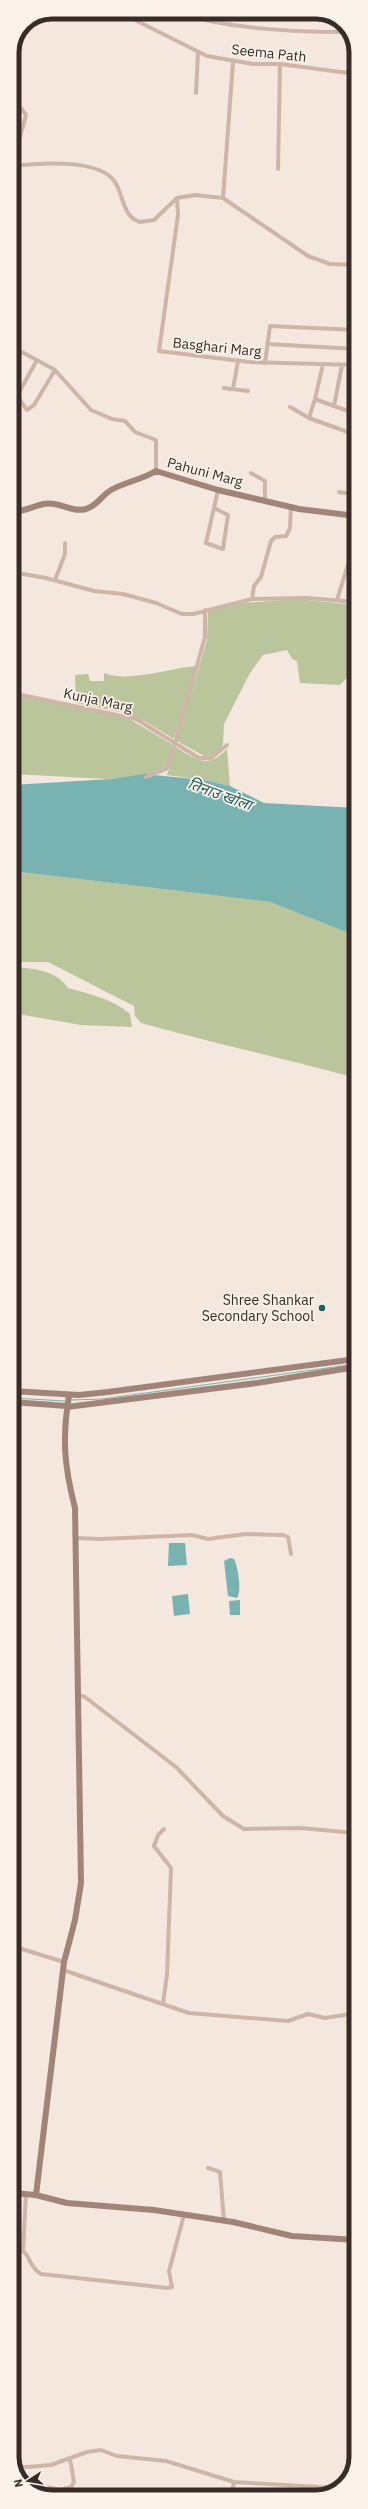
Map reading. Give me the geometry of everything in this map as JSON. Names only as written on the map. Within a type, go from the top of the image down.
[{"type":"street","name":"Seema Path","points":[[134,19],[154,31],[198,53],[233,62],[280,64],[349,73]]},
{"type":"street","points":[[195,19],[208,23],[279,32],[342,32]]},
{"type":"street","points":[[196,93],[198,53]]},
{"type":"street","points":[[223,198],[233,62]]},
{"type":"street","points":[[278,168],[280,64]]},
{"type":"street","points":[[19,106],[26,115],[19,140]]},
{"type":"street","points":[[19,166],[65,164],[91,167],[112,179],[129,216],[140,222],[154,220],[177,198],[195,195],[223,198],[253,216],[291,246],[308,256],[330,264],[349,265]]},
{"type":"street","name":"Basghari Marg","points":[[177,198],[178,215],[159,351],[265,363],[349,365]]},
{"type":"street","points":[[265,363],[269,329],[273,325],[349,330]]},
{"type":"street","points":[[268,344],[349,349]]},
{"type":"street","points":[[19,355],[22,352],[55,370],[91,410],[112,419],[125,421],[135,432],[156,440],[156,471]]},
{"type":"street","points":[[19,392],[37,360]]},
{"type":"street","points":[[233,389],[238,361]]},
{"type":"street","points":[[309,418],[323,364]]},
{"type":"street","points":[[334,406],[342,365]]},
{"type":"street","points":[[20,400],[27,410],[31,408],[55,370]]},
{"type":"street","points":[[224,388],[248,391]]},
{"type":"street","points":[[315,399],[349,412]]},
{"type":"street","points":[[290,407],[309,418],[349,432]]},
{"type":"street","name":"Pahuni Marg","points":[[19,512],[45,504],[56,504],[66,509],[86,509],[100,501],[110,490],[134,482],[156,471],[218,490],[291,506],[349,515]]},
{"type":"street","points":[[251,473],[265,481],[264,500]]},
{"type":"street","points":[[214,508],[227,512],[223,550],[206,543],[218,490]]},
{"type":"street","points":[[339,492],[349,494]]},
{"type":"street","points":[[252,599],[254,586],[261,577],[271,541],[275,537],[286,536],[289,532],[291,506]]},
{"type":"street","points":[[55,580],[66,551],[65,543]]},
{"type":"street","points":[[337,600],[349,561]]},
{"type":"street","points":[[19,573],[55,580],[83,589],[110,591],[143,599],[182,614],[193,614],[252,599],[307,598],[349,601]]},
{"type":"street","points":[[146,777],[166,769],[185,709],[205,637],[205,610]]},
{"type":"street","name":"Kunja Marg","points":[[19,694],[120,714],[136,719],[199,758],[211,758],[227,745]]},
{"type":"street","points":[[19,1392],[69,1395],[108,1392],[349,1360]]},
{"type":"street","points":[[19,1403],[67,1407],[257,1383],[349,1368]]},
{"type":"street","points":[[36,2195],[64,1962],[75,1920],[81,1883],[75,1508],[66,1472],[63,1436],[69,1395]]},
{"type":"street","points":[[75,1538],[101,1539],[192,1535],[208,1538],[246,1534],[288,1536],[290,1540],[291,1554]]},
{"type":"street","points":[[78,1695],[85,1697],[176,1767],[223,1816],[244,1829],[300,1828],[349,1832]]},
{"type":"street","points":[[163,2003],[167,1975],[171,1868],[154,1846],[158,1835],[164,1829]]},
{"type":"street","points":[[19,1948],[64,1962]]},
{"type":"street","points":[[63,1970],[163,2003],[180,2011],[288,2021],[308,2014],[325,2018],[349,2014]]},
{"type":"street","points":[[208,2168],[220,2172],[224,2221]]},
{"type":"street","points":[[19,2194],[36,2195],[67,2204],[184,2215],[224,2221],[292,2236],[349,2240]]},
{"type":"street","points":[[23,2250],[26,2194]]},
{"type":"street","points":[[19,2249],[23,2250],[28,2255],[34,2269],[41,2274],[168,2288],[172,2287],[170,2265],[184,2215]]},
{"type":"street","points":[[21,2468],[51,2465],[86,2452],[101,2450],[117,2456],[166,2461],[234,2482],[329,2488]]},
{"type":"street","points":[[41,2488],[61,2490],[71,2487],[74,2482],[70,2459]]},
{"type":"street","points":[[232,2490],[234,2482]]},
{"type":"green space","points":[[297,599],[349,604],[349,675],[340,685],[300,683],[297,661],[292,659],[287,650],[263,655],[250,673],[224,724],[223,745],[214,754],[206,757],[177,741],[207,640],[208,611],[244,603]]},
{"type":"green space","points":[[196,666],[174,739],[146,722],[125,713],[76,703],[75,675],[88,674],[90,681],[104,681],[104,673],[114,676],[137,676]]},
{"type":"green space","points":[[19,695],[119,716],[121,718],[126,717],[173,745],[167,766],[149,776],[107,779],[19,774]]},
{"type":"green space","points":[[176,747],[195,758],[207,761],[220,755],[227,749],[230,786],[204,780],[167,775]]},
{"type":"green space","points":[[19,872],[270,902],[349,933],[349,1076],[141,1023],[135,1016],[134,1006],[48,962],[19,962]]},
{"type":"green space","points":[[19,967],[36,969],[51,974],[57,977],[68,988],[85,992],[116,1004],[130,1014],[132,1027],[81,1025],[19,1014]]},
{"type":"water","name":"तिनाउ खोला","points":[[144,774],[204,780],[230,786],[264,803],[349,808],[349,933],[270,902],[19,872],[19,785],[111,779]]},
{"type":"water","points":[[169,1543],[185,1543],[187,1565],[168,1566]]},
{"type":"water","points":[[230,1558],[234,1559],[238,1573],[239,1590],[237,1598],[228,1596],[224,1561]]},
{"type":"water","points":[[188,1594],[190,1614],[174,1616],[172,1596]]},
{"type":"water","points":[[240,1600],[240,1615],[230,1615],[229,1601]]},
{"type":"waterway","points":[[71,1400],[102,1399],[349,1365]]},
{"type":"waterway","points":[[19,1398],[65,1401]]},
{"type":"place","name":"Shree Shankar Secondary School","points":[[322,1308]]}]
